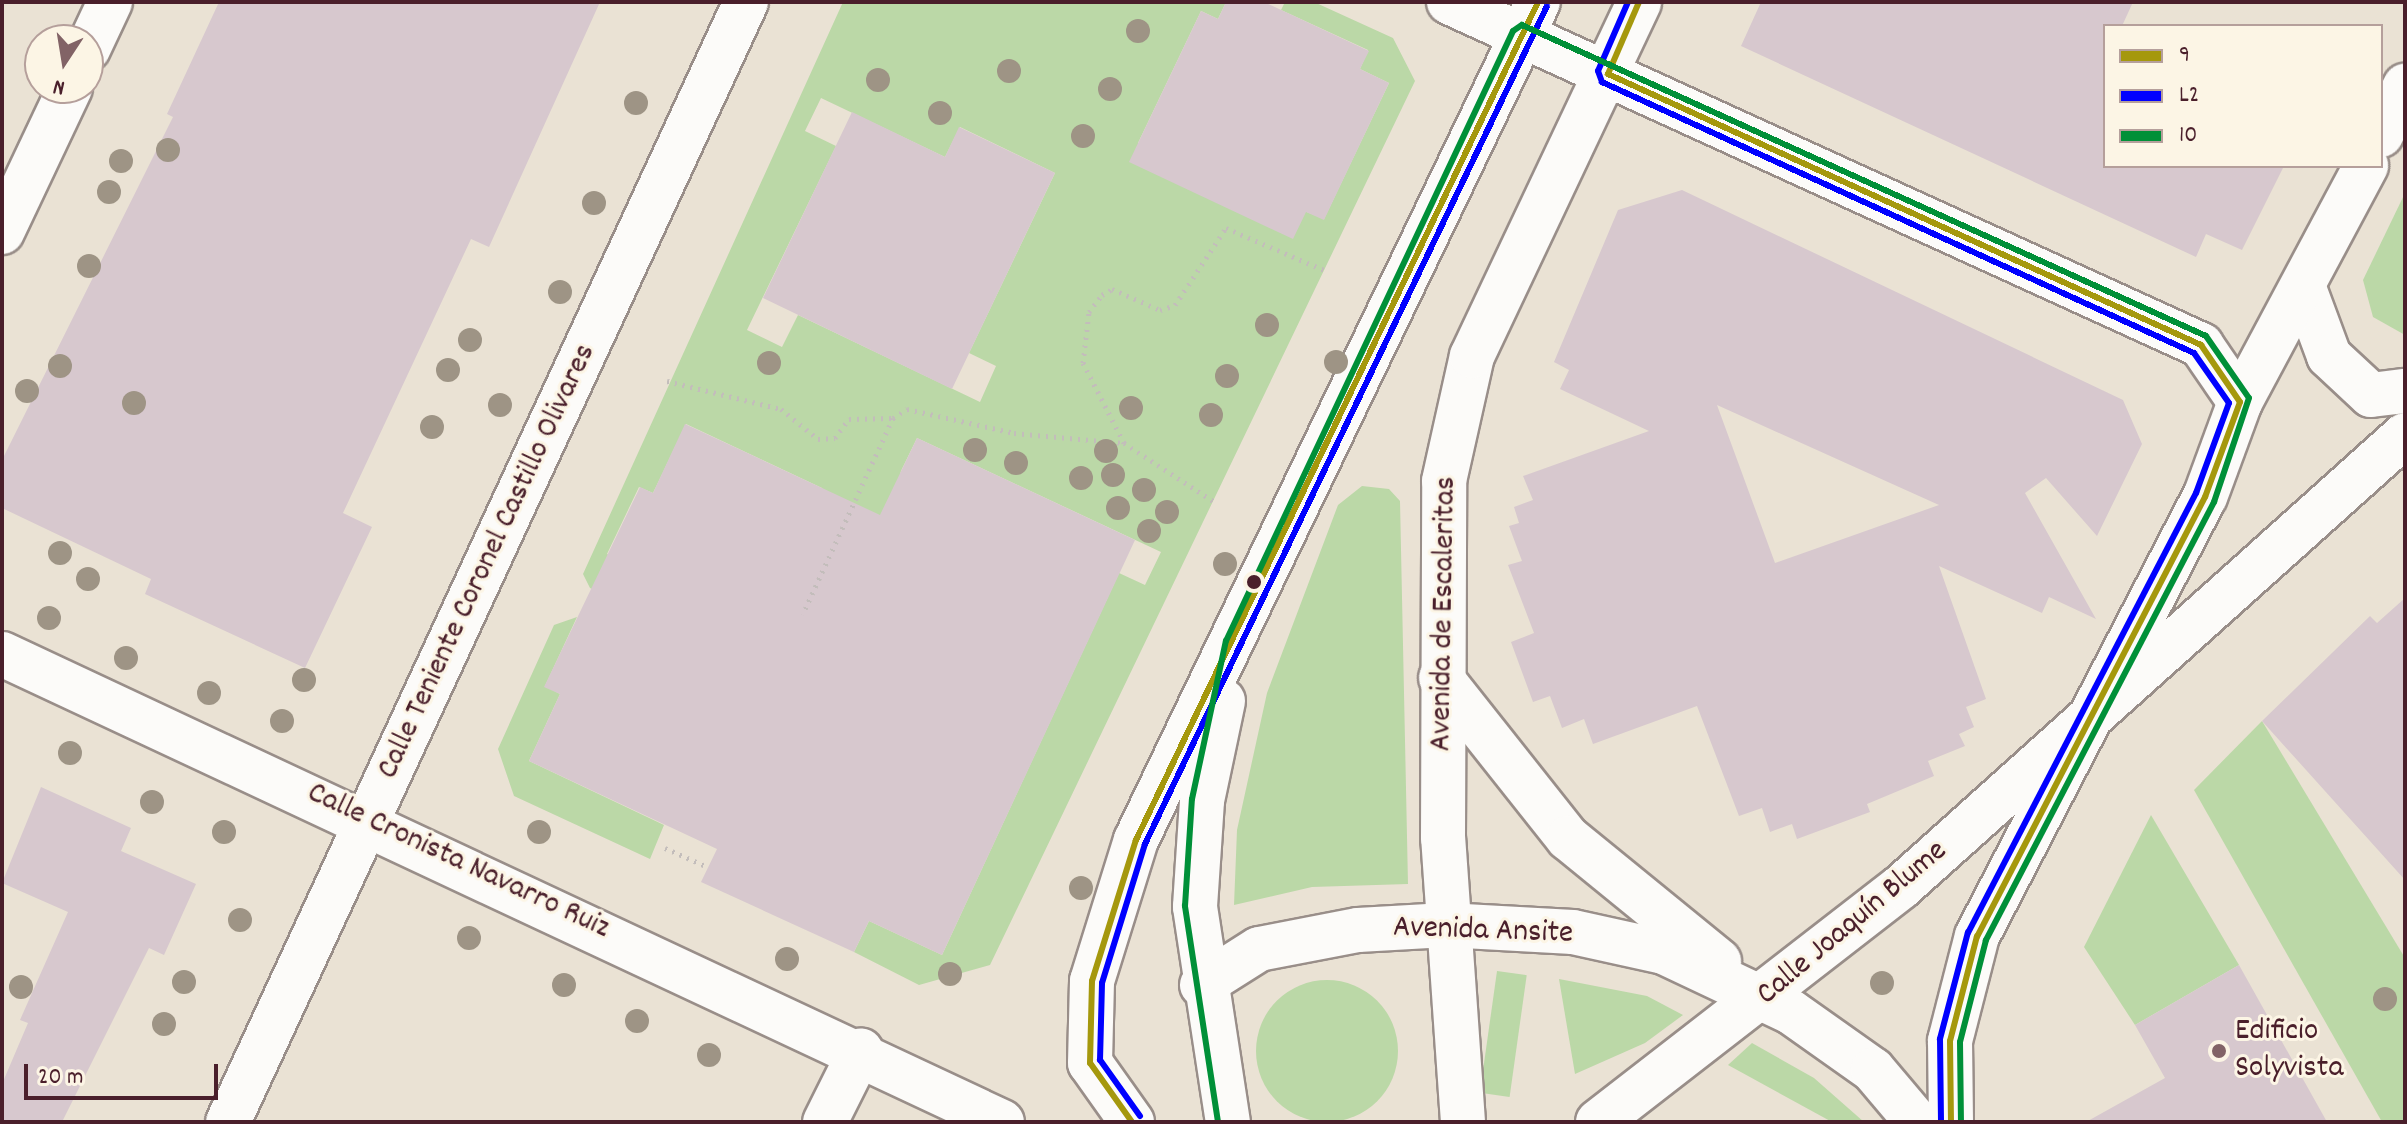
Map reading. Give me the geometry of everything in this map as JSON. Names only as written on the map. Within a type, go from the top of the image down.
[{"type":"street","points":[[100,24],[110,2]]},
{"type":"street","name":"Calle Teniente Coronel Castillo Olivares","points":[[228,1122],[746,2]]},
{"type":"street","points":[[1449,2],[1530,18],[1608,74],[2201,345],[2240,402]]},
{"type":"street","name":"Avenida de Escaleritas","points":[[1463,1122],[1446,925],[1441,678],[1444,481],[1472,356],[1608,74],[1639,2]]},
{"type":"street","points":[[1132,1122],[1090,1063],[1092,981],[1136,840],[1235,644],[1530,18]]},
{"type":"street","points":[[2383,131],[2405,86]]},
{"type":"street","points":[[2,232],[62,104]]},
{"type":"street","points":[[2365,168],[2305,291],[2329,356],[2371,395],[2405,391]]},
{"type":"street","name":"Calle Joaquín Blume","points":[[1951,1122],[1950,1041],[1977,936],[2097,712],[2205,497],[2240,402],[2305,291]]},
{"type":"street","points":[[2097,712],[2405,435]]},
{"type":"street","points":[[1228,1122],[1202,985],[1195,907],[1202,801],[1235,644]]},
{"type":"street","name":"Calle Cronista Navarro Ruiz","points":[[2,654],[369,819],[913,1074],[1002,1122]]},
{"type":"street","name":"Avenida Ansite","points":[[1441,678],[1568,838],[1764,998],[1873,1070],[1917,1122]]},
{"type":"street","name":"Calle Joaquín Blume","points":[[1598,1122],[1764,998],[2097,712]]},
{"type":"street","name":"Avenida Ansite","points":[[1202,985],[1259,949],[1358,930],[1446,925],[1561,930],[1664,952],[1764,998]]},
{"type":"street","points":[[825,1122],[861,1050]]},
{"type":"street","name":"Calle Cronista Navarro Ruiz","points":[[913,1074],[974,1122]]},
{"type":"path","points":[[1124,443],[1083,363],[1089,312],[1102,295],[1112,289],[1160,310],[1175,305],[1226,228],[1324,270]]},
{"type":"path","points":[[667,381],[781,409],[818,439],[835,438],[849,419],[893,418],[907,409],[1014,433],[1124,443],[1213,501]]},
{"type":"path","points":[[803,614],[893,418]]},
{"type":"path","points":[[665,848],[708,867]]},
{"type":"green space","points":[[843,2],[1226,2],[1218,19],[1201,11],[1138,143],[1324,219],[1389,83],[1360,69],[1368,50],[1281,10],[1285,2],[1314,2],[1393,38],[1415,81],[990,965],[919,985],[854,952],[869,921],[942,955],[1119,573],[1145,585],[1161,552],[917,438],[901,471],[868,603],[822,488],[686,424],[653,493],[639,487],[607,554],[622,562],[606,596],[590,588],[583,574]],"holes":[[[821,98],[945,157],[960,127],[1055,173],[969,353],[996,366],[980,402],[798,315],[782,347],[747,330],[836,146],[805,131]]]},
{"type":"green space","points":[[2405,193],[2405,335],[2373,317],[2363,280]]},
{"type":"green space","points":[[1362,486],[1389,489],[1400,501],[1408,884],[1312,887],[1234,905],[1237,830],[1267,693],[1338,505]]},
{"type":"green space","points":[[577,617],[545,686],[560,694],[529,761],[664,825],[650,859],[514,796],[498,749],[554,625]]},
{"type":"green space","points":[[2262,721],[2405,958],[2405,1122],[2382,1122],[2194,790]]},
{"type":"green space","points":[[2151,815],[2239,965],[2135,1025],[2084,947]]},
{"type":"green space","points":[[1497,971],[1527,975],[1510,1097],[1480,1093]]},
{"type":"green space","points":[[1559,979],[1647,996],[1683,1015],[1645,1043],[1575,1074]]},
{"type":"green space","points":[[1327,980],[1354,985],[1378,1000],[1393,1024],[1398,1051],[1393,1078],[1378,1102],[1354,1117],[1327,1122],[1300,1117],[1276,1102],[1261,1078],[1256,1051],[1261,1024],[1276,1000],[1300,985]]},
{"type":"green space","points":[[1752,1043],[1814,1078],[1864,1122],[1832,1122],[1728,1065]]},
{"type":"building","points":[[219,2],[600,2],[489,247],[471,239],[343,513],[372,527],[305,668],[145,594],[151,579],[2,508],[2,460],[173,117],[167,114]]},
{"type":"building","points":[[1226,2],[1264,2],[1369,51],[1360,69],[1389,83],[1324,220],[1306,212],[1293,239],[1129,162],[1201,11],[1218,19]]},
{"type":"building","points":[[1761,2],[2133,2],[2123,24],[2103,24],[2103,168],[2283,168],[2242,250],[2206,234],[2196,257],[1741,46]]},
{"type":"building","points":[[852,112],[945,157],[959,127],[1055,173],[952,389],[763,298]]},
{"type":"building","points":[[1682,190],[2123,400],[2142,444],[2097,536],[2046,478],[2025,493],[2096,619],[2049,597],[2042,613],[1939,566],[1986,699],[1966,707],[1974,727],[1959,734],[1965,746],[1928,761],[1934,776],[1867,804],[1870,812],[1797,839],[1792,824],[1770,832],[1762,808],[1739,816],[1697,706],[1593,744],[1584,719],[1562,728],[1550,696],[1533,702],[1511,642],[1534,633],[1508,565],[1522,561],[1509,526],[1519,523],[1514,507],[1533,500],[1523,476],[1649,431],[1560,389],[1569,370],[1554,362],[1618,210]],"holes":[[[1717,405],[1939,505],[1775,563]]]},
{"type":"building","points":[[685,424],[880,515],[917,438],[1135,540],[942,955],[869,921],[854,952],[701,882],[717,849],[529,761],[560,694],[544,687],[640,487],[653,493]]},
{"type":"building","points":[[2405,598],[2405,880],[2262,721],[2370,616],[2377,623]]},
{"type":"building","points":[[41,787],[131,828],[121,851],[196,884],[164,955],[149,948],[62,1122],[2,1122],[2,1084],[28,1023],[20,1020],[68,912],[2,883]]},
{"type":"building","name":"Edificio Solyvista","points":[[2239,965],[2327,1122],[2086,1122],[2165,1078],[2135,1025]]},
{"type":"transit line","name":"9","points":[[1132,1122],[1090,1063],[1092,981],[1136,840],[1538,2]]},
{"type":"transit line","name":"L2","points":[[1628,2],[1598,71],[1602,82],[2194,353],[2229,403],[2196,493],[1968,932],[1940,1039],[1941,1122]]},
{"type":"transit line","name":"9","points":[[1639,2],[1608,74],[2201,345],[2240,402],[2205,497],[1977,936],[1950,1041],[1951,1122]]},
{"type":"transit line","name":"L2","points":[[1140,1116],[1100,1060],[1102,983],[1145,844],[1547,6]]},
{"type":"transit line","name":"10","points":[[1218,1122],[1185,906],[1192,799],[1226,641],[1513,31],[1522,25],[2206,336],[2249,398],[2214,502],[1986,940],[1960,1042],[1961,1122]]},
{"type":"place","name":"Edificio Solyvista","points":[[2219,1051]]}]
